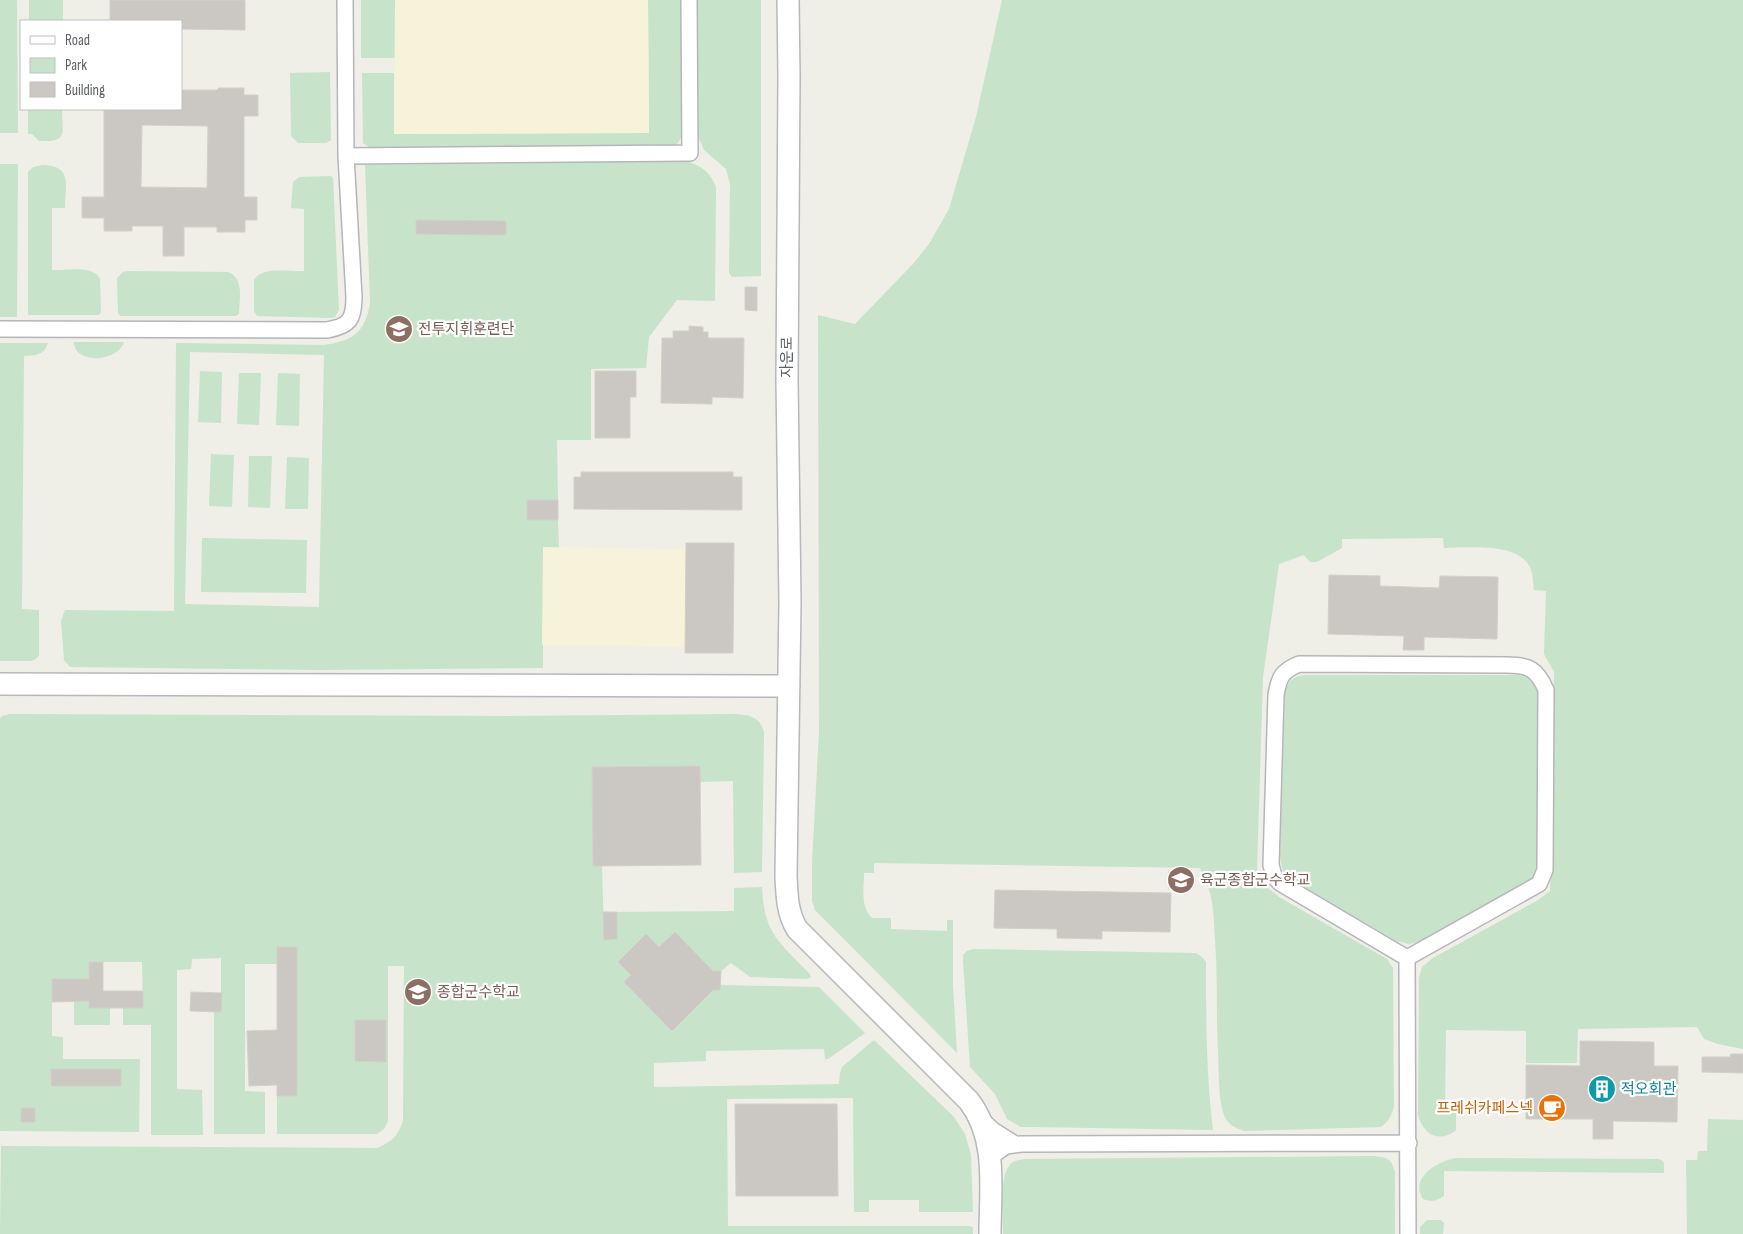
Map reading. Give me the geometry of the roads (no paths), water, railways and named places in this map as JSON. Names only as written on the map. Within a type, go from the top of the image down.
[{"type":"street","points":[[0,329],[327,330],[341,328],[350,320],[354,311],[354,304],[346,156],[345,0]]},
{"type":"street","points":[[346,156],[690,153],[689,0]]},
{"type":"street","name":"자운로","points":[[788,0],[787,380],[790,593],[786,876],[788,906],[791,918],[797,929],[969,1101],[980,1118],[988,1142],[990,1156],[990,1234]]},
{"type":"street","points":[[1299,664],[1520,665],[1533,670],[1541,678],[1546,690],[1545,870],[1543,877],[1539,884],[1407,958],[1280,883],[1274,876],[1271,865],[1276,694],[1282,674],[1289,668],[1299,664]]},
{"type":"street","points":[[0,684],[789,686]]},
{"type":"street","points":[[1407,958],[1408,1234]]},
{"type":"street","points":[[980,1118],[1015,1144]]},
{"type":"street","points":[[990,1156],[1000,1149],[1015,1144],[1409,1143]]},
{"type":"place","name":"전투지휘훈련단","points":[[399,329]]},
{"type":"place","name":"육군종합군수학교","points":[[1181,880]]},
{"type":"place","name":"종합군수학교","points":[[418,992]]},
{"type":"place","name":"적오회관","points":[[1602,1089]]},
{"type":"place","name":"프레쉬카페스넥","points":[[1552,1108]]}]
